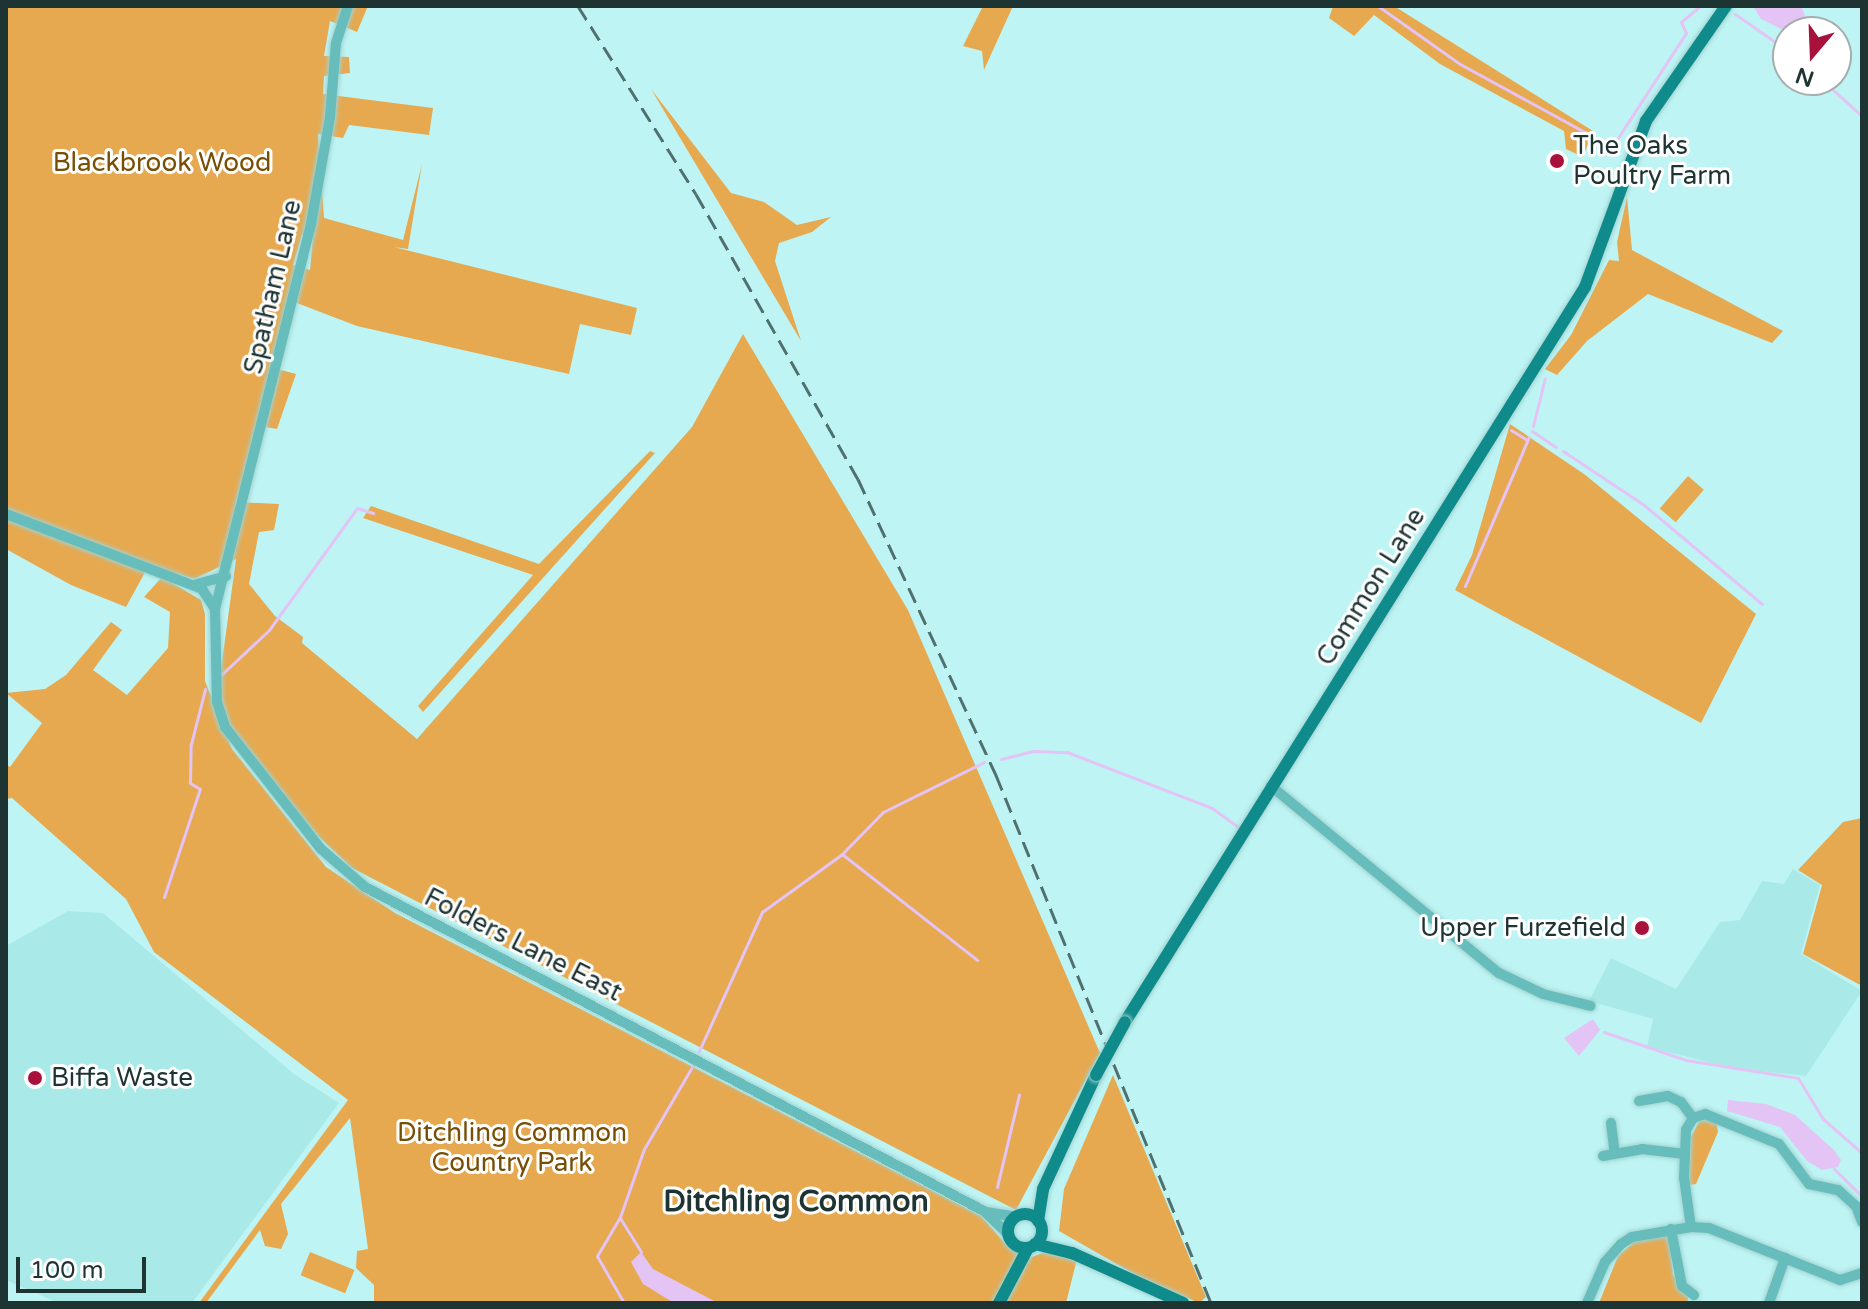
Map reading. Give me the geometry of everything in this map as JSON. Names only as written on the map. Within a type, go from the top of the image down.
[{"type":"main road","name":"Common Lane","points":[[1009,1236],[1018,1216],[1043,1189],[1096,1075],[1125,1022],[1585,287],[1646,121],[1726,6]]},
{"type":"main road","name":"Common Lane","points":[[999,1303],[1011,1275],[1031,1246],[1039,1224],[1043,1189]]},
{"type":"main road","points":[[1018,1216],[1039,1224],[1072,1253]]},
{"type":"main road","points":[[1011,1275],[1009,1236],[1031,1246],[1072,1253],[1183,1303]]},
{"type":"street","name":"Spatham Lane","points":[[215,609],[226,576],[311,224],[330,117],[336,43],[348,6]]},
{"type":"street","points":[[6,514],[197,584],[215,609]]},
{"type":"street","points":[[197,584],[226,576]]},
{"type":"street","name":"Folders Lane East","points":[[215,609],[217,702],[225,727],[263,782],[346,872],[402,909],[984,1211],[1009,1236]]},
{"type":"street","points":[[1271,786],[1499,973],[1543,994],[1591,1006]]},
{"type":"street","points":[[1639,1101],[1668,1096],[1681,1102],[1693,1118]]},
{"type":"street","points":[[1693,1118],[1716,1116],[1779,1144],[1809,1184],[1838,1190],[1856,1206],[1862,1222]]},
{"type":"street","points":[[1691,1227],[1685,1154],[1686,1130],[1693,1118]]},
{"type":"street","points":[[1611,1123],[1609,1155],[1642,1149],[1685,1154]]},
{"type":"street","name":"Folders Lane East","points":[[984,1211],[1018,1216]]},
{"type":"street","points":[[1587,1303],[1605,1262],[1621,1244],[1671,1229],[1709,1228],[1840,1280],[1861,1275]]},
{"type":"street","points":[[1671,1229],[1682,1286],[1694,1295]]},
{"type":"street","points":[[1769,1303],[1785,1258]]},
{"type":"shaded area","points":[[1753,6],[1801,6],[1805,16],[1772,16],[1772,24],[1761,19]]},
{"type":"shaded area","points":[[1793,869],[1820,885],[1801,954],[1862,991],[1806,1076],[1733,1068],[1647,1047],[1653,1019],[1589,1001],[1611,958],[1676,989],[1720,922],[1740,920],[1762,881],[1784,884]]},
{"type":"shaded area","points":[[68,911],[103,913],[294,1074],[339,1103],[192,1303],[58,1303],[6,1280],[6,946]]},
{"type":"shaded area","points":[[1593,1019],[1600,1030],[1579,1056],[1564,1038]]},
{"type":"shaded area","points":[[1728,1100],[1766,1104],[1795,1115],[1834,1150],[1841,1160],[1838,1167],[1822,1170],[1807,1161],[1780,1127],[1727,1111]]},
{"type":"shaded area","points":[[641,1252],[653,1269],[718,1303],[674,1303],[643,1284],[631,1262]]},
{"type":"green space","name":"Blackbrook Wood","points":[[6,6],[368,6],[357,32],[330,21],[324,56],[349,57],[350,73],[324,76],[323,94],[433,108],[429,135],[349,125],[343,138],[318,134],[324,218],[403,240],[422,164],[408,249],[394,247],[637,308],[631,335],[580,324],[569,374],[357,326],[289,300],[277,369],[296,374],[277,429],[260,426],[236,502],[279,504],[274,530],[259,532],[249,584],[275,616],[303,637],[302,643],[417,739],[692,427],[743,334],[908,610],[1100,1053],[1016,1210],[352,868],[318,836],[229,728],[222,707],[221,669],[236,559],[194,579],[149,565],[126,607],[71,585],[6,549]],"holes":[[[302,235],[313,237],[310,270],[293,265]]]},
{"type":"green space","points":[[983,6],[1013,6],[984,70],[982,51],[963,46]]},
{"type":"green space","points":[[1333,6],[1394,6],[1593,131],[1583,157],[1566,149],[1564,131],[1440,64],[1374,15],[1354,36],[1329,18]]},
{"type":"green space","points":[[651,89],[731,193],[764,202],[797,225],[831,217],[812,232],[779,243],[775,261],[801,341]]},
{"type":"green space","points":[[1627,197],[1632,250],[1783,331],[1772,343],[1648,294],[1587,341],[1557,375],[1545,369],[1571,335],[1609,260],[1619,261],[1617,242]]},
{"type":"green space","points":[[1510,424],[1584,474],[1756,614],[1701,723],[1455,590],[1472,555]]},
{"type":"green space","points":[[650,451],[655,453],[423,712],[418,706],[533,575],[363,518],[371,506],[539,564]]},
{"type":"green space","points":[[1688,476],[1704,490],[1676,522],[1660,508]]},
{"type":"green space","name":"Ditchling Common Country Park","points":[[162,577],[201,600],[205,614],[205,681],[232,749],[326,867],[395,913],[981,1216],[1009,1248],[1029,1258],[1045,1252],[1077,1259],[1066,1303],[374,1303],[374,1285],[356,1268],[357,1251],[368,1249],[350,1118],[281,1204],[288,1234],[281,1249],[265,1246],[260,1230],[206,1303],[199,1303],[348,1100],[154,952],[126,899],[12,798],[6,799],[6,764],[10,767],[42,723],[6,693],[45,689],[66,675],[111,622],[122,630],[93,670],[127,695],[168,648],[170,612],[144,597]]},
{"type":"green space","points":[[1862,818],[1862,986],[1803,954],[1822,885],[1798,870],[1843,822]]},
{"type":"green space","points":[[1113,1075],[1206,1297],[1199,1303],[1136,1275],[1059,1231],[1064,1189]]},
{"type":"green space","points":[[1709,1119],[1716,1121],[1718,1132],[1696,1184],[1689,1185],[1691,1137],[1699,1122]]},
{"type":"green space","points":[[1668,1234],[1673,1275],[1689,1295],[1687,1303],[1599,1303],[1618,1256],[1634,1242]]},
{"type":"green space","points":[[310,1252],[355,1270],[345,1293],[301,1275]]},
{"type":"waterway","points":[[1378,6],[1460,64],[1612,147],[1686,33],[1681,22],[1700,6]]},
{"type":"waterway","points":[[1735,14],[1772,40]]},
{"type":"waterway","points":[[1840,96],[1862,116]]},
{"type":"waterway","points":[[1533,426],[1545,378]]},
{"type":"waterway","points":[[1511,430],[1527,440]]},
{"type":"waterway","points":[[1532,431],[1556,447]]},
{"type":"waterway","points":[[1465,586],[1529,437]]},
{"type":"waterway","points":[[1563,451],[1644,505],[1762,604]]},
{"type":"waterway","points":[[222,674],[269,630],[357,508],[373,513]]},
{"type":"waterway","points":[[164,897],[200,789],[190,783],[191,744],[205,689]]},
{"type":"waterway","points":[[1001,759],[1034,751],[1067,752],[1212,808],[1240,828]]},
{"type":"waterway","points":[[699,1051],[762,912],[842,854],[883,812],[984,762]]},
{"type":"waterway","points":[[842,854],[977,960]]},
{"type":"waterway","points":[[1604,1032],[1686,1060],[1798,1078],[1823,1119],[1862,1153]]},
{"type":"waterway","points":[[624,1303],[597,1256],[620,1217],[644,1149],[693,1065]]},
{"type":"waterway","points":[[997,1187],[1019,1095]]},
{"type":"waterway","points":[[1834,1169],[1862,1196]]},
{"type":"waterway","points":[[620,1218],[641,1252]]},
{"type":"railway","points":[[578,6],[696,194],[858,479],[996,775],[1211,1303]]},
{"type":"place","name":"The Oaks Poultry Farm","points":[[1557,161]]},
{"type":"place","name":"Upper Furzefield","points":[[1642,928]]},
{"type":"place","name":"Biffa Waste","points":[[35,1078]]},
{"type":"district","name":"Ditchling Common","points":[[796,1202]]}]
